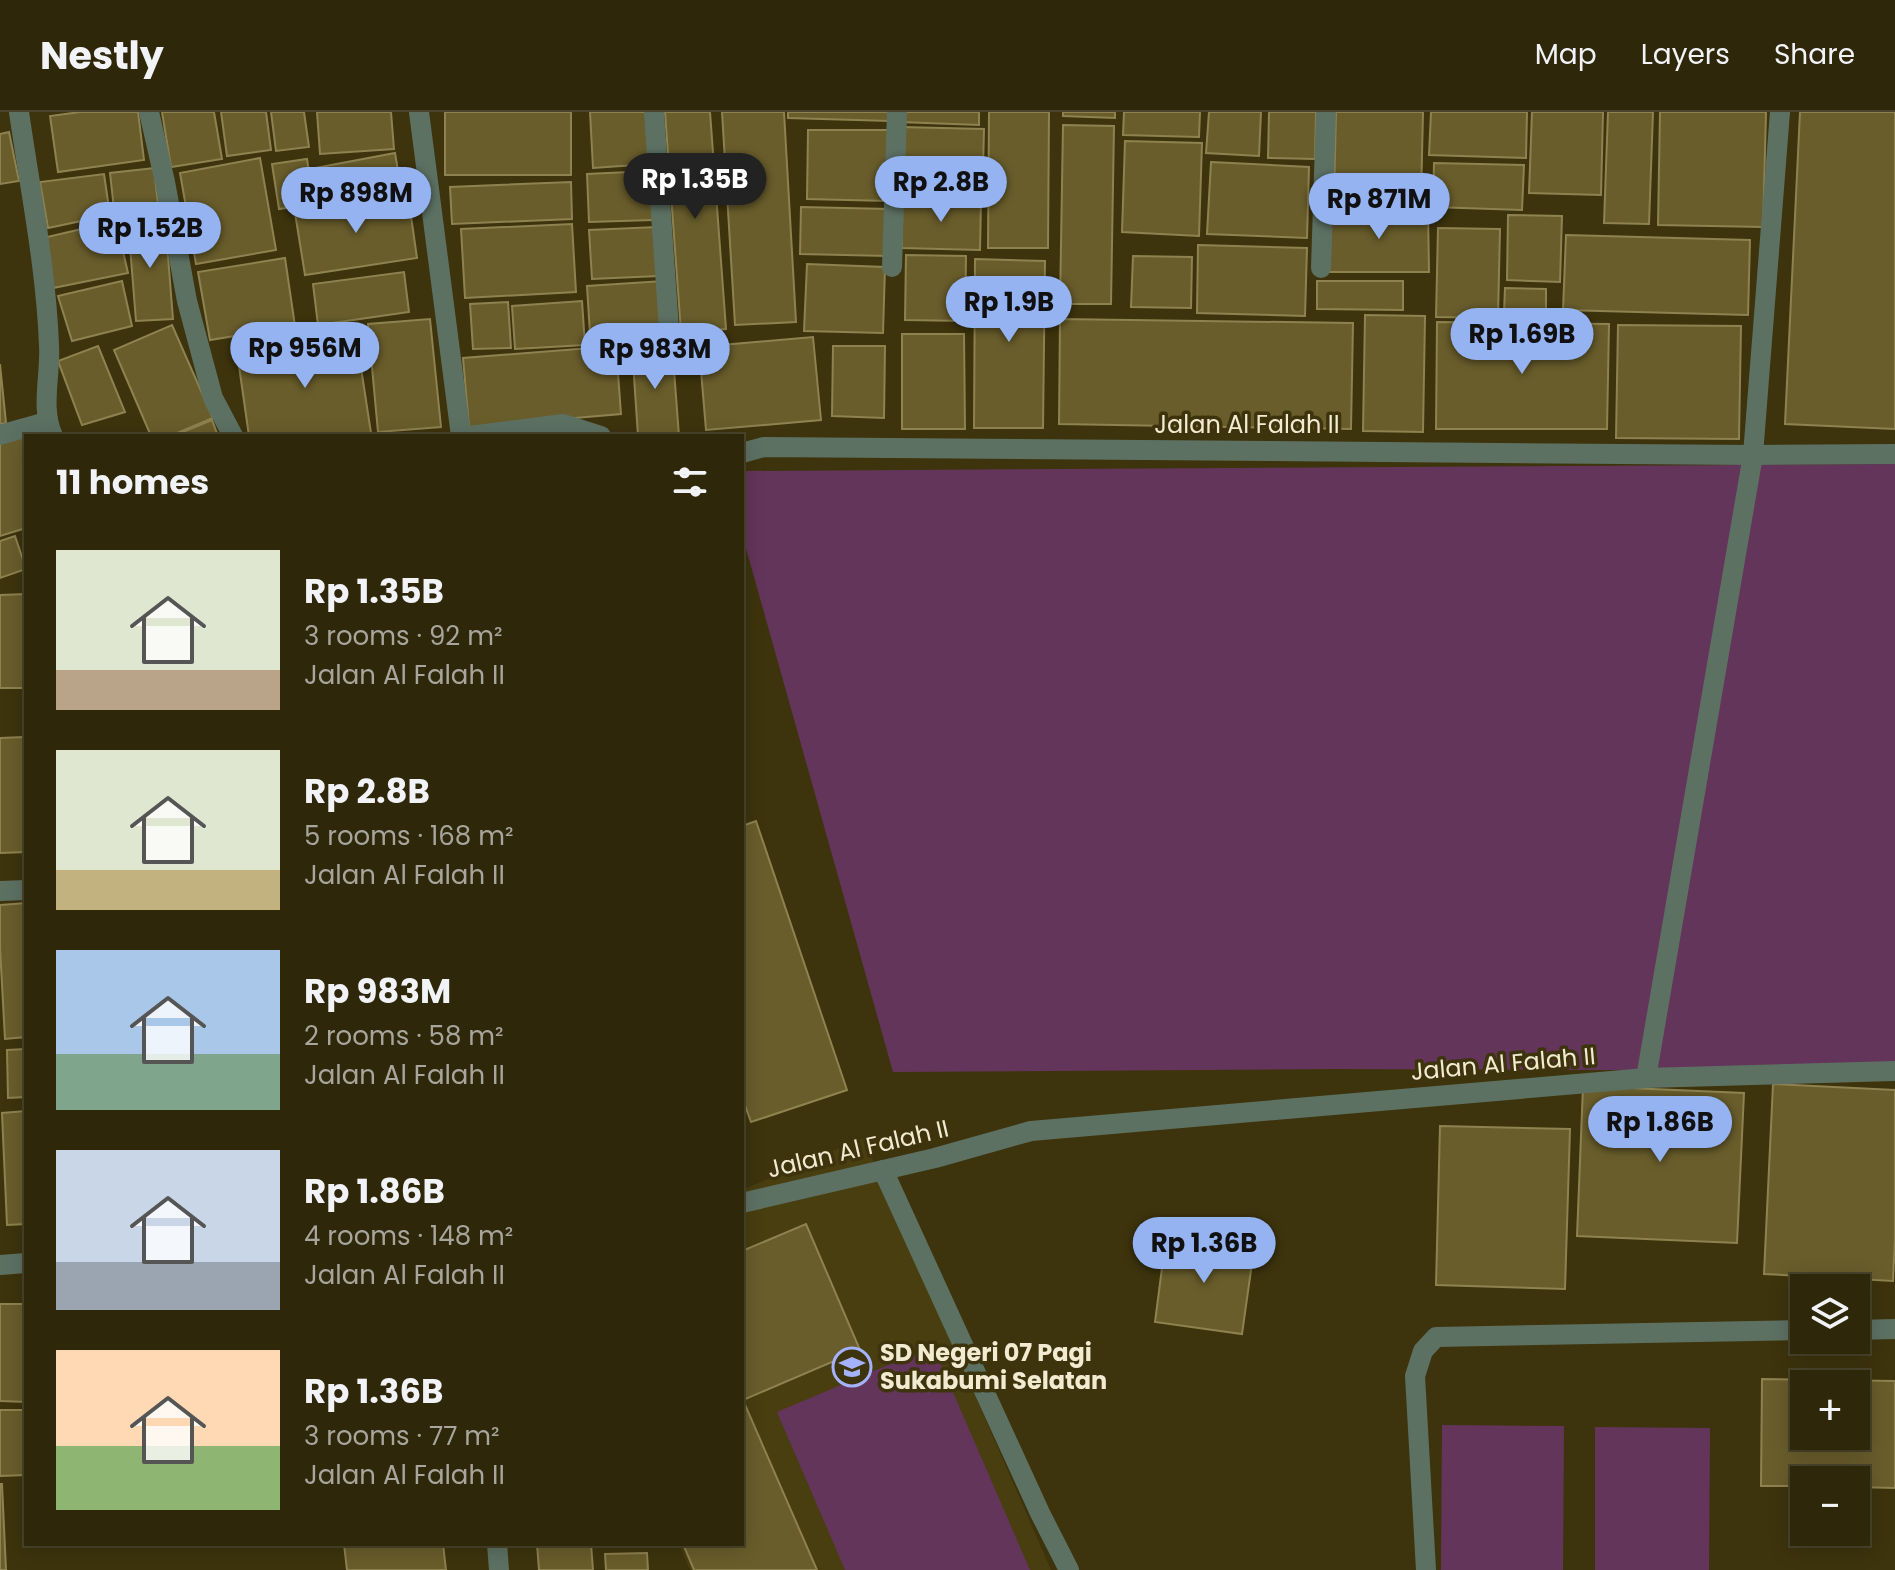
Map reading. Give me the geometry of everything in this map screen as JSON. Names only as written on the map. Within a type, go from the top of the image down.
[{"type":"street","points":[[0,435],[49,429],[50,348],[19,112]]},
{"type":"street","points":[[149,112],[187,301],[213,398],[232,434]]},
{"type":"street","points":[[419,112],[461,434]]},
{"type":"street","points":[[654,112],[669,329]]},
{"type":"street","points":[[892,267],[897,112]]},
{"type":"street","points":[[1321,268],[1326,112]]},
{"type":"street","points":[[1646,1078],[1753,455],[1780,112]]},
{"type":"street","points":[[486,434],[563,424],[595,434]]},
{"type":"street","name":"Jalan Al Falah II","points":[[744,452],[764,447],[1895,454]]},
{"type":"street","points":[[0,891],[24,890]]},
{"type":"street","name":"Jalan Al Falah II","points":[[744,1203],[935,1158],[1031,1131],[1646,1078],[1895,1071]]},
{"type":"street","points":[[883,1170],[1069,1570]]},
{"type":"street","points":[[0,1265],[24,1263]]},
{"type":"street","points":[[1870,1330],[1895,1329]]},
{"type":"street","points":[[1426,1570],[1415,1376],[1423,1351],[1436,1337],[1790,1330]]},
{"type":"street","points":[[497,1546],[499,1570]]},
{"type":"shaded area","points":[[1895,464],[1895,1071],[1334,1069],[893,1072],[744,541],[744,471]]},
{"type":"shaded area","name":"SD Negeri 07 Pagi Sukabumi Selatan","points":[[863,1138],[1051,1570],[690,1570],[680,1546],[744,1546],[744,1189]]},
{"type":"shaded area","points":[[933,1346],[1030,1570],[845,1570],[777,1412]]},
{"type":"shaded area","points":[[1442,1425],[1564,1426],[1563,1570],[1441,1570]]},
{"type":"shaded area","points":[[1595,1427],[1710,1428],[1709,1570],[1595,1570]]},
{"type":"building","points":[[80,112],[138,112],[144,160],[58,172],[50,116]]},
{"type":"building","points":[[162,112],[214,112],[222,159],[171,167]]},
{"type":"building","points":[[221,112],[266,112],[271,150],[227,156]]},
{"type":"building","points":[[271,112],[304,112],[309,147],[276,151]]},
{"type":"building","points":[[317,112],[391,112],[394,149],[320,154]]},
{"type":"building","points":[[445,112],[571,112],[571,175],[445,175]]},
{"type":"building","points":[[590,112],[647,112],[650,164],[593,168]]},
{"type":"building","points":[[665,112],[710,112],[726,329],[681,332]]},
{"type":"building","points":[[722,112],[784,112],[796,322],[735,325]]},
{"type":"building","points":[[788,112],[890,112],[890,121],[788,118]]},
{"type":"building","points":[[900,112],[979,112],[979,125],[900,122]]},
{"type":"building","points":[[989,112],[1049,112],[1048,248],[988,248]]},
{"type":"building","points":[[1063,112],[1115,112],[1115,118],[1063,116]]},
{"type":"building","points":[[1124,112],[1200,112],[1199,137],[1123,135]]},
{"type":"building","points":[[1209,112],[1261,112],[1259,156],[1206,153]]},
{"type":"building","points":[[1269,112],[1316,112],[1315,159],[1268,158]]},
{"type":"building","points":[[1336,112],[1423,112],[1421,199],[1334,197]]},
{"type":"building","points":[[1431,112],[1527,112],[1526,158],[1429,155]]},
{"type":"building","points":[[1532,112],[1603,112],[1601,195],[1529,193]]},
{"type":"building","points":[[1608,112],[1653,112],[1649,224],[1604,223]]},
{"type":"building","points":[[1660,112],[1766,112],[1763,227],[1658,225]]},
{"type":"building","points":[[1800,112],[1895,112],[1895,429],[1785,424]]},
{"type":"building","points":[[1063,125],[1114,126],[1111,304],[1060,304]]},
{"type":"building","points":[[901,127],[984,129],[983,169],[900,168]]},
{"type":"building","points":[[808,130],[890,130],[888,201],[807,199]]},
{"type":"building","points":[[9,132],[19,181],[0,184],[0,134]]},
{"type":"building","points":[[1125,141],[1202,143],[1199,236],[1122,232]]},
{"type":"building","points":[[395,153],[401,188],[321,203],[315,168]]},
{"type":"building","points":[[260,158],[276,250],[196,264],[180,173]]},
{"type":"building","points":[[307,159],[314,204],[279,209],[272,164]]},
{"type":"building","points":[[1211,162],[1309,167],[1307,238],[1207,234]]},
{"type":"building","points":[[1434,163],[1524,165],[1522,210],[1433,207]]},
{"type":"building","points":[[154,168],[159,213],[115,218],[110,173]]},
{"type":"building","points":[[650,171],[653,220],[589,222],[587,174]]},
{"type":"building","points":[[902,173],[980,176],[980,195],[902,193]]},
{"type":"building","points":[[104,174],[110,215],[48,228],[40,182]]},
{"type":"building","points":[[571,182],[572,219],[452,224],[450,187]]},
{"type":"building","points":[[408,195],[417,258],[305,275],[295,213]]},
{"type":"building","points":[[902,199],[981,200],[980,250],[902,248]]},
{"type":"building","points":[[801,207],[889,209],[888,256],[800,254]]},
{"type":"building","points":[[1428,210],[1429,272],[1329,272],[1329,211]]},
{"type":"building","points":[[1508,215],[1562,216],[1560,282],[1507,280]]},
{"type":"building","points":[[165,219],[173,319],[136,321],[128,221]]},
{"type":"building","points":[[116,221],[128,273],[53,288],[43,238]]},
{"type":"building","points":[[572,224],[576,292],[465,298],[461,229]]},
{"type":"building","points":[[657,227],[658,276],[592,279],[589,230]]},
{"type":"building","points":[[1438,228],[1500,229],[1498,318],[1436,317]]},
{"type":"building","points":[[1566,235],[1750,240],[1748,315],[1563,310]]},
{"type":"building","points":[[1198,245],[1307,248],[1305,316],[1197,313]]},
{"type":"building","points":[[906,255],[966,256],[965,321],[905,320]]},
{"type":"building","points":[[1133,256],[1192,257],[1191,308],[1131,307]]},
{"type":"building","points":[[285,258],[295,326],[210,340],[198,272]]},
{"type":"building","points":[[975,259],[1045,261],[1043,428],[974,428]]},
{"type":"building","points":[[807,264],[885,267],[883,333],[804,331]]},
{"type":"building","points":[[404,272],[409,312],[318,325],[313,284]]},
{"type":"building","points":[[122,281],[132,326],[72,341],[58,296]]},
{"type":"building","points":[[663,281],[666,329],[590,334],[587,286]]},
{"type":"building","points":[[1317,281],[1403,281],[1403,310],[1317,309]]},
{"type":"building","points":[[1505,288],[1546,289],[1546,314],[1504,313]]},
{"type":"building","points":[[582,301],[585,345],[515,349],[512,306]]},
{"type":"building","points":[[508,302],[511,348],[473,349],[470,304]]},
{"type":"building","points":[[1365,315],[1425,316],[1423,432],[1363,431]]},
{"type":"building","points":[[430,319],[441,427],[378,432],[368,324]]},
{"type":"building","points":[[1060,319],[1353,323],[1351,429],[1059,424]]},
{"type":"building","points":[[1437,322],[1609,324],[1607,429],[1436,429]]},
{"type":"building","points":[[172,325],[213,418],[175,434],[150,434],[114,350]]},
{"type":"building","points":[[1618,325],[1741,326],[1739,439],[1616,438]]},
{"type":"building","points":[[902,334],[964,334],[965,429],[902,429]]},
{"type":"building","points":[[356,335],[371,433],[249,434],[237,352]]},
{"type":"building","points":[[813,337],[821,420],[706,430],[699,347]]},
{"type":"building","points":[[672,344],[679,434],[638,434],[632,347]]},
{"type":"building","points":[[98,346],[125,412],[82,425],[58,361]]},
{"type":"building","points":[[616,346],[621,414],[469,427],[463,358]]},
{"type":"building","points":[[833,346],[885,346],[884,418],[832,416]]},
{"type":"building","points":[[0,364],[6,423],[0,424]]},
{"type":"building","points":[[212,420],[217,434],[178,434]]},
{"type":"building","points":[[22,436],[24,442],[24,529],[0,536],[0,443]]},
{"type":"building","points":[[15,536],[24,570],[0,578],[0,541]]},
{"type":"building","points":[[24,594],[24,688],[0,688],[0,595]]},
{"type":"building","points":[[23,737],[24,852],[0,853],[0,738]]},
{"type":"building","points":[[756,821],[847,1090],[751,1122],[744,1103],[744,825]]},
{"type":"building","points":[[24,903],[24,1037],[5,1039],[0,905]]},
{"type":"building","points":[[24,1049],[24,1097],[8,1098],[7,1050]]},
{"type":"building","points":[[1773,1084],[1895,1090],[1893,1281],[1870,1280],[1870,1274],[1764,1274]]},
{"type":"building","points":[[1583,1086],[1744,1093],[1737,1243],[1577,1236]]},
{"type":"building","points":[[24,1111],[24,1224],[7,1225],[2,1113]]},
{"type":"building","points":[[1440,1126],[1570,1129],[1565,1289],[1436,1285]]},
{"type":"building","points":[[806,1224],[860,1350],[744,1400],[744,1250]]},
{"type":"building","points":[[1166,1237],[1254,1249],[1242,1334],[1155,1322]]},
{"type":"building","points":[[0,1304],[24,1304],[24,1402],[0,1401]]},
{"type":"building","points":[[1762,1379],[1790,1379],[1790,1450],[1870,1450],[1870,1381],[1895,1381],[1895,1488],[1870,1487],[1870,1466],[1790,1466],[1790,1486],[1761,1486]]},
{"type":"building","points":[[744,1402],[817,1570],[694,1570],[684,1546],[744,1546]]},
{"type":"building","points":[[0,1410],[24,1410],[24,1475],[0,1476]]},
{"type":"building","points":[[2,1484],[6,1570],[0,1570]]},
{"type":"building","points":[[344,1546],[443,1546],[446,1570],[347,1570]]},
{"type":"building","points":[[537,1546],[591,1546],[593,1570],[539,1570]]},
{"type":"building","points":[[647,1553],[648,1570],[606,1570],[605,1554]]},
{"type":"place","name":"SD Negeri 07 Pagi Sukabumi Selatan","points":[[852,1367]]}]
